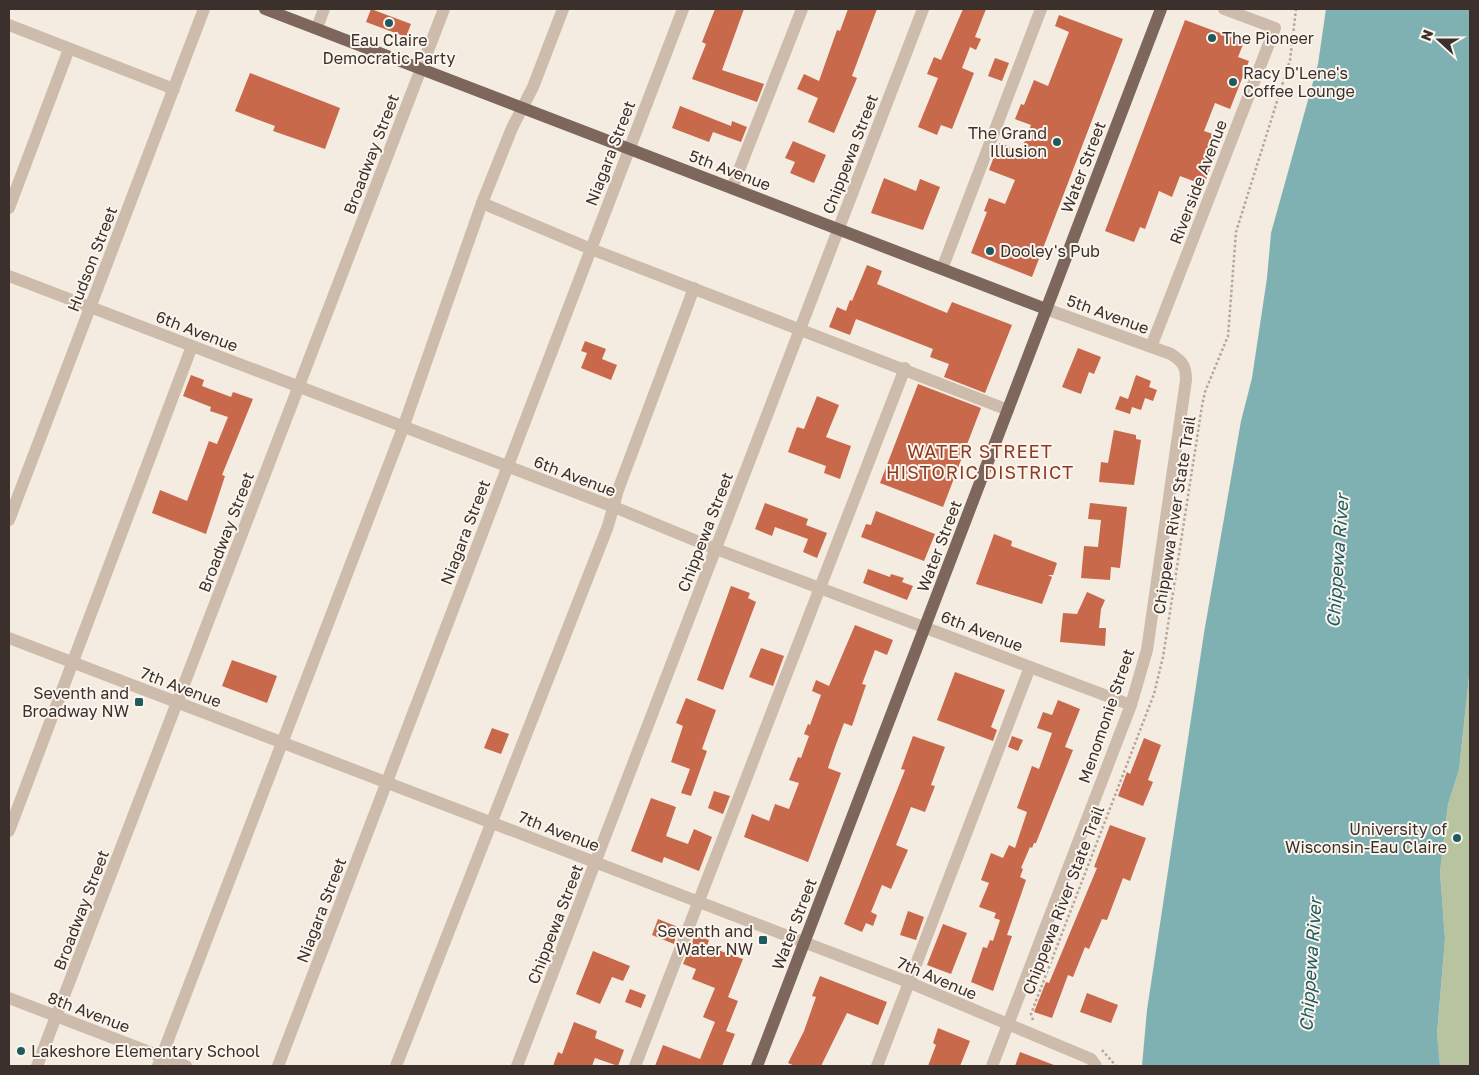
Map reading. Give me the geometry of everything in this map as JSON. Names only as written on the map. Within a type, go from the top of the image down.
[{"type":"main road","name":"5th Avenue","points":[[265,9],[1046,309]]},
{"type":"main road","name":"Water Street","points":[[757,1066],[1162,9]]},
{"type":"street","name":"Hudson Street","points":[[9,520],[204,9]]},
{"type":"street","points":[[317,28],[324,9]]},
{"type":"street","name":"Broadway Street","points":[[38,1066],[444,9]]},
{"type":"street","points":[[160,1061],[403,428],[482,203],[512,128],[533,87],[563,9]]},
{"type":"street","name":"Niagara Street","points":[[278,1066],[683,9]]},
{"type":"street","points":[[732,188],[802,9]]},
{"type":"street","name":"Chippewa Street","points":[[517,1066],[923,9]]},
{"type":"street","points":[[942,269],[1041,9]]},
{"type":"street","name":"Riverside Avenue","points":[[1151,347],[1275,28],[1224,9]]},
{"type":"street","points":[[9,26],[174,89]]},
{"type":"street","points":[[9,208],[69,49]]},
{"type":"street","points":[[482,203],[590,249],[905,368],[1008,410]]},
{"type":"street","name":"6th Avenue","points":[[9,276],[614,507],[716,549],[1131,705]]},
{"type":"street","points":[[396,1066],[614,507],[694,288]]},
{"type":"street","name":"5th Avenue","points":[[1046,309],[1171,354],[1182,362]]},
{"type":"street","points":[[9,831],[192,346]]},
{"type":"street","name":"Menomonie Street","points":[[992,1066],[1131,705],[1147,650],[1186,380],[1186,368],[1182,362]]},
{"type":"street","points":[[635,1066],[905,368]]},
{"type":"street","name":"7th Avenue","points":[[9,638],[908,982],[1090,1059],[1095,1064]]},
{"type":"street","points":[[878,1066],[908,982],[1030,667]]},
{"type":"street","name":"8th Avenue","points":[[9,998],[160,1061],[186,1066]]},
{"type":"path","name":"Chippewa River State Trail","points":[[1031,1014],[1154,694],[1163,657],[1202,406],[1205,392],[1228,336],[1236,232],[1290,60],[1296,9]]},
{"type":"path","points":[[1108,1056],[1116,1066]]},
{"type":"green space","name":"University of Wisconsin-Eau Claire","points":[[1470,668],[1470,1066],[1440,1066],[1437,1035],[1445,939],[1440,872],[1448,804],[1459,770]]},
{"type":"water","name":"Chippewa River","points":[[1326,9],[1470,9],[1470,668],[1459,770],[1448,804],[1440,872],[1445,939],[1437,1034],[1440,1066],[1142,1066],[1147,1010],[1204,633],[1241,421],[1252,378],[1267,278],[1271,233],[1318,64]]},
{"type":"building","name":"Eau Claire Democratic Party","points":[[371,9],[411,24],[406,37],[366,22]]},
{"type":"building","points":[[715,9],[744,9],[722,70],[764,84],[757,102],[692,79],[706,44],[702,42]]},
{"type":"building","points":[[848,9],[877,9],[852,76],[857,78],[834,133],[808,122],[818,98],[797,89],[804,74],[819,81],[837,30],[840,31]]},
{"type":"building","points":[[963,9],[986,9],[975,37],[981,39],[976,50],[970,47],[962,68],[974,73],[952,129],[941,125],[937,135],[918,127],[938,78],[927,74],[934,57],[941,60]]},
{"type":"building","points":[[1059,15],[1123,39],[1032,277],[971,253],[987,212],[984,211],[989,198],[1005,204],[1015,180],[989,170],[999,143],[1021,151],[1031,125],[1015,119],[1021,104],[1024,105],[1034,80],[1048,86],[1069,32],[1055,26]]},
{"type":"building","points":[[1185,20],[1244,42],[1238,57],[1249,61],[1230,109],[1215,103],[1204,131],[1213,134],[1208,149],[1216,152],[1204,185],[1180,176],[1172,197],[1159,191],[1145,229],[1140,227],[1134,242],[1105,231]]},
{"type":"building","points":[[995,58],[1009,63],[1002,81],[988,76]]},
{"type":"building","points":[[250,73],[340,108],[325,149],[273,131],[275,126],[235,111]]},
{"type":"building","points":[[680,106],[731,126],[732,121],[747,127],[741,142],[713,132],[709,142],[672,128]]},
{"type":"building","points":[[793,141],[826,155],[814,183],[790,173],[795,162],[785,158]]},
{"type":"building","points":[[884,178],[916,191],[920,179],[940,187],[923,230],[871,213]]},
{"type":"building","points":[[867,265],[882,271],[877,284],[947,313],[952,302],[1012,325],[985,393],[944,377],[949,364],[930,357],[933,349],[856,319],[850,335],[829,327],[837,307],[846,311]]},
{"type":"building","points":[[585,341],[606,349],[602,359],[617,365],[611,380],[581,368],[587,353],[581,351]]},
{"type":"building","points":[[1078,348],[1101,357],[1094,374],[1089,372],[1081,394],[1062,387]]},
{"type":"building","points":[[191,375],[204,380],[202,386],[231,397],[233,392],[253,399],[222,475],[225,476],[206,534],[152,513],[160,490],[187,501],[209,441],[217,444],[228,417],[210,411],[211,407],[183,396]]},
{"type":"building","points":[[1136,375],[1151,381],[1149,387],[1157,390],[1153,401],[1145,398],[1141,410],[1132,407],[1130,414],[1115,409],[1120,396],[1128,399]]},
{"type":"building","points":[[918,384],[981,408],[943,507],[880,483]]},
{"type":"building","points":[[817,396],[839,405],[826,437],[851,446],[840,479],[824,473],[826,466],[788,452],[797,427],[804,429]]},
{"type":"building","points":[[1114,430],[1136,435],[1136,439],[1141,440],[1134,485],[1099,482],[1101,462],[1108,463]]},
{"type":"building","points":[[765,503],[808,519],[806,525],[827,533],[817,558],[803,552],[808,539],[775,527],[772,536],[755,529]]},
{"type":"building","points":[[1090,503],[1127,507],[1120,568],[1111,567],[1110,580],[1081,578],[1084,546],[1098,547],[1101,520],[1088,519]]},
{"type":"building","points":[[876,511],[935,534],[924,561],[861,537],[866,524],[871,525]]},
{"type":"building","points":[[994,534],[1012,541],[1011,546],[1057,563],[1053,575],[1048,575],[1052,577],[1042,604],[976,584]]},
{"type":"building","points":[[868,569],[890,577],[891,574],[904,578],[902,582],[913,586],[907,600],[863,583]]},
{"type":"building","points":[[731,586],[750,593],[748,598],[756,602],[723,690],[697,680]]},
{"type":"building","points":[[1087,592],[1105,600],[1101,609],[1099,628],[1106,628],[1105,646],[1060,642],[1063,613],[1077,614]]},
{"type":"building","points":[[855,625],[893,640],[887,655],[875,650],[862,684],[866,685],[852,726],[844,723],[828,768],[841,773],[808,862],[744,837],[752,814],[769,821],[775,804],[789,809],[799,783],[789,780],[798,757],[801,758],[809,736],[804,734],[808,724],[810,725],[821,695],[812,691],[816,680],[829,686]]},
{"type":"building","points":[[761,648],[784,656],[773,686],[749,677]]},
{"type":"building","points":[[232,660],[277,676],[267,703],[222,686]]},
{"type":"building","points":[[955,672],[1005,690],[991,727],[997,730],[993,741],[937,720]]},
{"type":"building","points":[[686,698],[716,710],[702,749],[707,751],[691,796],[681,793],[690,769],[671,762],[683,726],[676,723]]},
{"type":"building","points":[[1058,700],[1080,709],[1065,747],[1073,750],[1036,843],[1034,843],[1032,848],[1030,847],[1021,868],[1023,869],[1020,877],[1026,880],[1007,935],[1012,936],[993,991],[971,982],[983,947],[987,948],[990,940],[993,941],[1000,920],[994,918],[996,913],[979,907],[989,883],[981,880],[991,853],[1003,858],[1009,845],[1015,848],[1027,812],[1017,808],[1032,766],[1039,769],[1052,733],[1037,728],[1043,712],[1052,715]]},
{"type":"building","points":[[492,728],[509,734],[501,754],[484,748]]},
{"type":"building","points":[[913,736],[945,747],[931,785],[935,786],[925,812],[911,807],[896,845],[908,850],[891,889],[882,885],[871,912],[877,915],[873,926],[866,923],[862,932],[844,924],[905,770],[901,769]]},
{"type":"building","points":[[1012,736],[1023,740],[1018,751],[1008,747]]},
{"type":"building","points":[[1144,738],[1161,745],[1148,780],[1153,782],[1143,806],[1118,796],[1127,772],[1130,774]]},
{"type":"building","points":[[714,791],[730,796],[723,814],[708,808]]},
{"type":"building","points":[[651,798],[676,807],[666,836],[688,844],[694,829],[712,837],[699,871],[664,857],[662,863],[631,851]]},
{"type":"building","points":[[1110,825],[1146,838],[1130,881],[1123,878],[1107,920],[1102,919],[1089,949],[1085,947],[1073,977],[1068,975],[1052,1018],[1034,1012],[1046,982],[1049,983],[1097,868],[1094,867]]},
{"type":"building","points":[[908,911],[924,917],[916,940],[900,935]]},
{"type":"building","points":[[658,919],[678,927],[674,944],[652,935]]},
{"type":"building","points":[[943,924],[967,933],[951,974],[927,965]]},
{"type":"building","points":[[695,935],[709,940],[707,946],[743,959],[728,997],[738,1001],[726,1031],[735,1034],[722,1066],[655,1066],[663,1045],[700,1059],[715,1022],[703,1017],[715,988],[692,979],[696,969],[683,964]]},
{"type":"building","points":[[593,951],[630,966],[623,981],[612,977],[600,1004],[576,994]]},
{"type":"building","points":[[820,976],[887,1002],[878,1025],[847,1013],[821,1066],[795,1066],[788,1063],[804,1031],[816,997],[812,996]]},
{"type":"building","points":[[630,989],[646,995],[641,1008],[625,1002]]},
{"type":"building","points":[[1087,993],[1118,1005],[1111,1023],[1080,1012]]},
{"type":"building","points":[[574,1022],[597,1031],[595,1038],[624,1050],[618,1066],[595,1058],[592,1066],[553,1066],[558,1052],[562,1054]]},
{"type":"building","points":[[938,1028],[970,1041],[960,1066],[928,1066],[936,1045],[933,1043]]},
{"type":"building","points":[[1020,1052],[1054,1065],[1054,1066],[1015,1066]]},
{"type":"place","name":"Eau Claire Democratic Party","points":[[389,23]]},
{"type":"place","name":"The Pioneer","points":[[1212,38]]},
{"type":"place","name":"Racy D'Lene's Coffee Lounge","points":[[1233,82]]},
{"type":"place","name":"The Grand Illusion","points":[[1057,142]]},
{"type":"place","name":"Dooley's Pub","points":[[990,251]]},
{"type":"place","name":"Seventh and Broadway NW","points":[[139,702]]},
{"type":"place","name":"University of Wisconsin-Eau Claire","points":[[1457,838]]},
{"type":"place","name":"Seventh and Water NW","points":[[763,940]]},
{"type":"place","name":"Lakeshore Elementary School","points":[[21,1051]]},
{"type":"district","name":"WATER STREET HISTORIC DISTRICT","points":[[980,462]]}]
